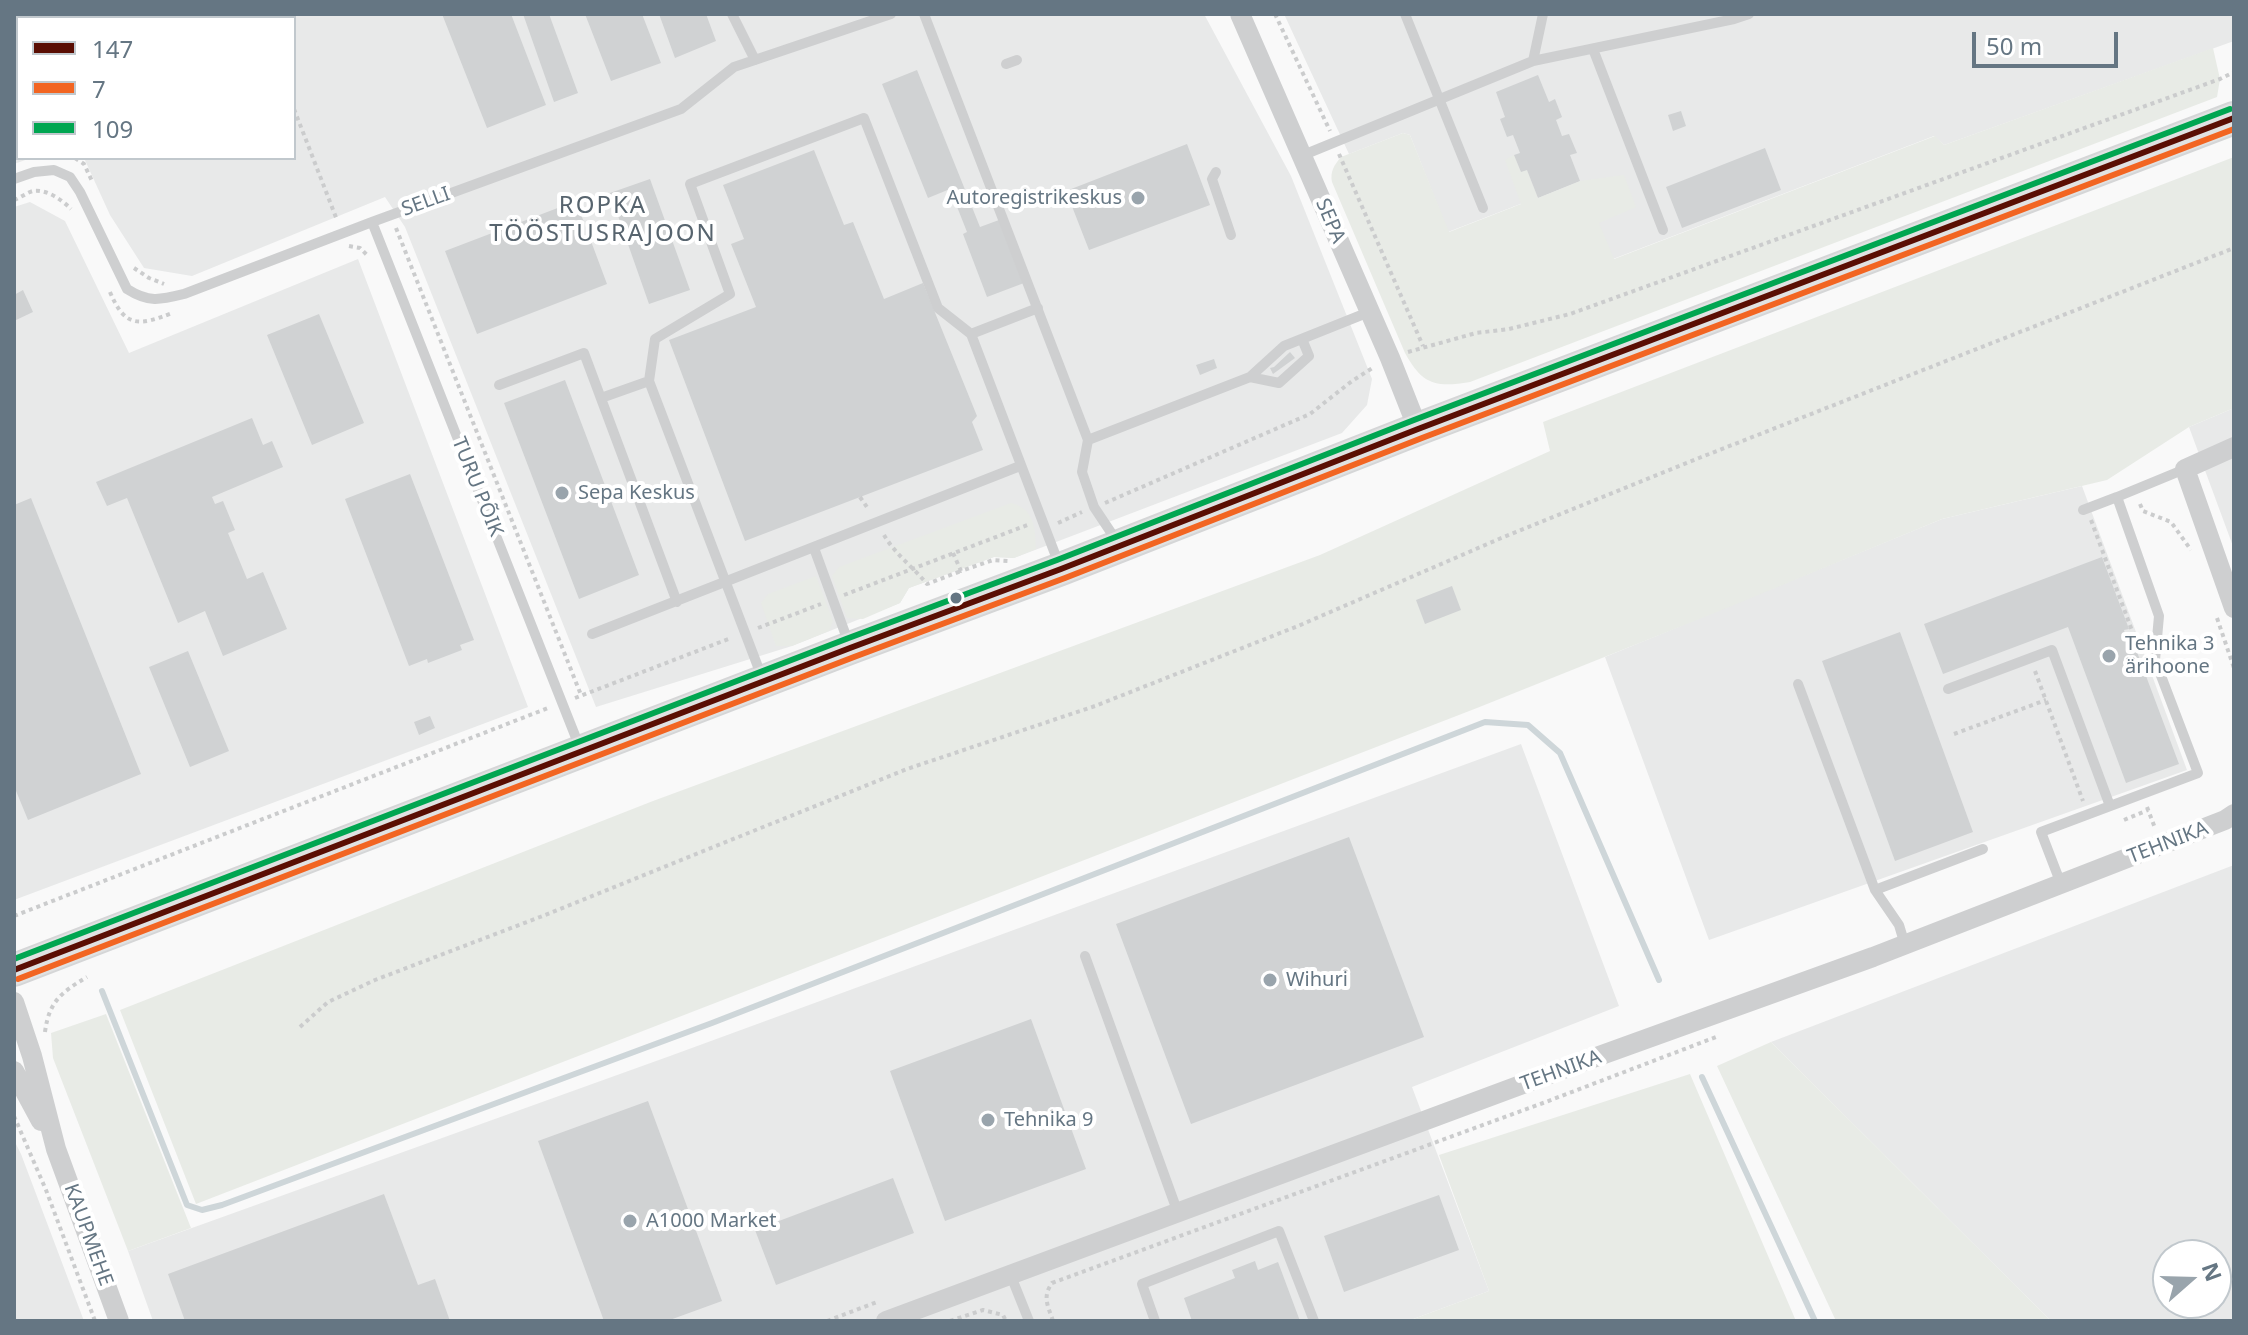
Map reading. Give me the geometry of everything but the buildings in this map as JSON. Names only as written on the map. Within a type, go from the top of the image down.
[{"type":"main road","points":[[14,970],[2234,118]]},
{"type":"street","name":"SEPA","points":[[1240,14],[1418,429]]},
{"type":"street","points":[[2224,610],[2185,469],[2234,447]]},
{"type":"street","name":"TEHNIKA","points":[[886,1321],[1905,945],[2234,814]]},
{"type":"street","name":"KAUPMEHE","points":[[14,1002],[32,1056],[56,1149],[119,1321]]},
{"type":"street","name":"KAUPMEHE","points":[[14,1071],[56,1149]]},
{"type":"lane","points":[[732,14],[755,60]]},
{"type":"lane","name":"SELLI","points":[[14,179],[34,172],[54,170],[70,177],[127,289],[141,298],[160,300],[184,294],[681,109],[734,67],[891,14]]},
{"type":"lane","points":[[924,14],[1088,440],[1082,472],[1094,507],[1120,546]]},
{"type":"lane","points":[[1405,14],[1483,208]]},
{"type":"lane","points":[[1533,61],[1543,14]]},
{"type":"lane","points":[[1301,156],[1533,61],[1749,14]]},
{"type":"lane","points":[[1593,49],[1663,230]]},
{"type":"lane","points":[[763,682],[649,381],[655,339],[730,294],[690,184],[864,118],[938,308],[971,334],[1061,569]]},
{"type":"lane","points":[[1216,172],[1212,179],[1231,235]]},
{"type":"lane","name":"TURU PÕIK","points":[[372,222],[582,752]]},
{"type":"lane","points":[[971,334],[1038,308]]},
{"type":"lane","points":[[1088,440],[1250,377],[1284,346],[1369,312]]},
{"type":"lane","points":[[1250,377],[1279,383],[1309,356],[1302,339]]},
{"type":"lane","points":[[499,385],[584,353],[677,602]]},
{"type":"lane","points":[[601,398],[649,381]]},
{"type":"lane","points":[[592,634],[1020,466]]},
{"type":"lane","points":[[2083,510],[2185,469]]},
{"type":"lane","points":[[2061,884],[2041,832],[2198,773],[2155,660],[2159,616],[2117,497]]},
{"type":"lane","points":[[814,548],[850,648]]},
{"type":"lane","points":[[1948,689],[2052,650],[2110,806]]},
{"type":"lane","points":[[1798,684],[1875,890],[1899,925],[1905,945]]},
{"type":"lane","points":[[1875,890],[1983,849]]},
{"type":"lane","points":[[1085,956],[1178,1213]]},
{"type":"lane","points":[[1155,1321],[1142,1284],[1279,1231],[1314,1321]]},
{"type":"lane","points":[[1011,1276],[1029,1321]]},
{"type":"path","points":[[1275,14],[1423,346]]},
{"type":"path","points":[[14,916],[953,553],[1041,520],[1057,524],[1310,414],[1352,381],[1390,358],[1423,346],[1570,314],[2234,72]]},
{"type":"path","points":[[296,114],[338,220],[324,225]]},
{"type":"path","points":[[78,160],[84,164],[94,187]]},
{"type":"path","points":[[14,200],[32,191],[41,192],[55,196],[73,211]]},
{"type":"path","points":[[391,215],[581,695]]},
{"type":"path","points":[[337,250],[348,246],[360,248],[369,257]]},
{"type":"path","points":[[300,1027],[328,1002],[375,980],[907,769],[1124,695],[1298,626],[1499,539],[1670,470],[2234,248]]},
{"type":"path","points":[[126,260],[137,271],[165,284]]},
{"type":"path","points":[[107,283],[118,309],[128,319],[151,322],[179,311]]},
{"type":"path","points":[[860,497],[893,550],[927,584],[993,560],[1008,561],[1019,557]]},
{"type":"path","points":[[2140,504],[2143,511],[2171,522],[2196,558]]},
{"type":"path","points":[[953,553],[961,571]]},
{"type":"path","points":[[2224,610],[2234,668]]},
{"type":"path","points":[[2030,658],[2084,804]]},
{"type":"path","points":[[1954,734],[2046,700]]},
{"type":"path","points":[[2124,820],[2148,810]]},
{"type":"path","points":[[44,1041],[47,1014],[63,992],[87,977]]},
{"type":"path","points":[[1053,1321],[1045,1300],[1052,1283],[1543,1103]]},
{"type":"path","points":[[14,1116],[46,1190],[95,1321]]},
{"type":"path","points":[[950,1321],[983,1310],[1003,1315],[1006,1321]]},
{"type":"shaded area","points":[[14,14],[1204,14],[1291,176],[1372,379],[1367,405],[1342,433],[1014,558],[994,557],[909,588],[900,603],[792,646],[596,707],[405,227],[385,197],[192,276],[144,268],[110,215],[85,160],[296,160],[296,16],[16,16],[16,160],[25,160],[14,164]]},
{"type":"shaded area","points":[[1284,14],[2234,14],[2234,41],[1944,145],[1934,136],[1613,259],[1580,181],[1448,232],[1410,135],[1403,133],[1349,154]]},
{"type":"shaded area","points":[[2213,48],[2220,79],[2217,97],[1470,382],[1439,384],[1424,377],[1411,363],[1332,182],[1333,169],[1341,157],[1403,133],[1410,135],[1449,232],[1521,204],[1505,160],[1514,155],[1521,172],[1527,170],[1538,198],[1580,181],[1624,175],[1636,207],[1599,223],[1614,259],[1935,136],[1944,145]]},
{"type":"shaded area","points":[[2234,157],[2234,408],[2189,427],[2107,480],[1942,519],[1477,708],[196,1204],[120,1010],[653,801],[1320,555],[1550,451],[1543,422]]},
{"type":"shaded area","points":[[30,202],[65,221],[129,353],[358,259],[528,707],[14,900],[14,207]]},
{"type":"shaded area","points":[[2234,408],[2234,549],[2189,427]]},
{"type":"shaded area","points":[[2082,486],[2187,770],[1709,940],[1605,657],[1942,519]]},
{"type":"shaded area","points":[[1011,503],[1025,510],[1032,520],[1036,549],[1014,558],[994,557],[909,588],[900,603],[863,619],[847,618],[832,576],[839,567]]},
{"type":"shaded area","points":[[816,576],[833,621],[829,631],[792,646],[776,646],[761,603],[768,594]]},
{"type":"shaded area","points":[[1521,744],[1619,1006],[1412,1087],[1489,1291],[1408,1321],[153,1321],[128,1251]]},
{"type":"shaded area","points":[[2234,865],[2234,1321],[2051,1321],[1771,1042]]},
{"type":"shaded area","points":[[106,1014],[191,1228],[128,1251],[53,1058],[51,1033]]},
{"type":"shaded area","points":[[1771,1042],[2051,1321],[1836,1321],[1717,1066]]},
{"type":"shaded area","points":[[1690,1074],[1796,1321],[1408,1321],[1489,1291],[1439,1155]]},
{"type":"shaded area","points":[[14,1140],[21,1154],[84,1321],[14,1321]]},
{"type":"waterway","points":[[102,991],[187,1205],[202,1210],[712,1023],[1485,722],[1528,725],[1560,753],[1659,980]]},
{"type":"waterway","points":[[1702,1077],[1815,1321]]},
{"type":"transit line","name":"109","points":[[14,959],[2230,109]]},
{"type":"transit line","name":"147","points":[[14,970],[2234,118]]},
{"type":"transit line","name":"7","points":[[18,979],[2234,129]]},
{"type":"place","name":"Autoregistrikeskus","points":[[1138,198]]},
{"type":"place","name":"Sepa Keskus","points":[[562,493]]},
{"type":"place","name":"Tehnika 3 ärihoone","points":[[2109,656]]},
{"type":"place","name":"Wihuri","points":[[1270,980]]},
{"type":"place","name":"Tehnika 9","points":[[988,1120]]},
{"type":"place","name":"A1000 Market","points":[[630,1221]]},
{"type":"district","name":"ROPKA TÖÖSTUSRAJOON","points":[[603,220]]}]
